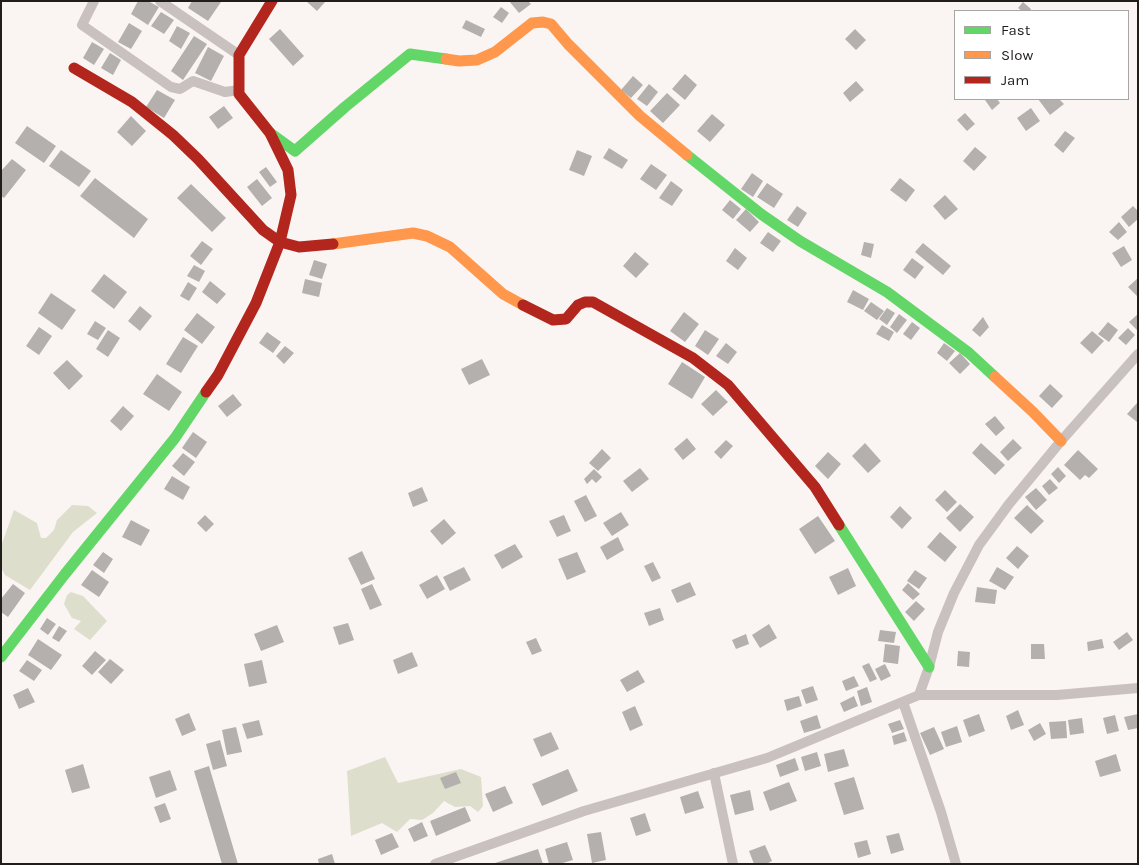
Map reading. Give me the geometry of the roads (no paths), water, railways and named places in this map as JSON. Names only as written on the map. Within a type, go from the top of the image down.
[{"type":"street","points":[[94,1],[82,24],[171,87],[180,89],[193,81],[225,92],[239,90]]},
{"type":"street","points":[[160,1],[239,55]]},
{"type":"street","points":[[1,657],[175,438],[207,392],[256,303],[280,242],[291,195],[288,170],[270,133],[239,94],[239,55],[272,1]]},
{"type":"street","points":[[270,133],[295,151],[410,54],[460,61],[477,60],[495,52],[532,23],[544,22],[551,24],[568,44],[640,116],[715,178],[761,214],[800,241],[887,292],[969,353],[1033,412],[1061,441]]},
{"type":"street","points":[[74,68],[132,102],[173,135],[264,230],[280,242],[299,247],[314,247],[413,233],[428,236],[450,248],[503,294],[554,320],[566,319],[578,305],[585,302],[593,302],[693,358],[728,385],[815,486],[929,667]]},
{"type":"street","points":[[919,695],[938,632],[954,593],[979,545],[1009,504],[1061,441],[1138,354]]},
{"type":"street","points":[[435,864],[584,811],[766,758],[919,695],[1057,695],[1138,688]]},
{"type":"street","points":[[904,702],[941,812],[956,864]]},
{"type":"street","points":[[714,773],[733,864]]}]
